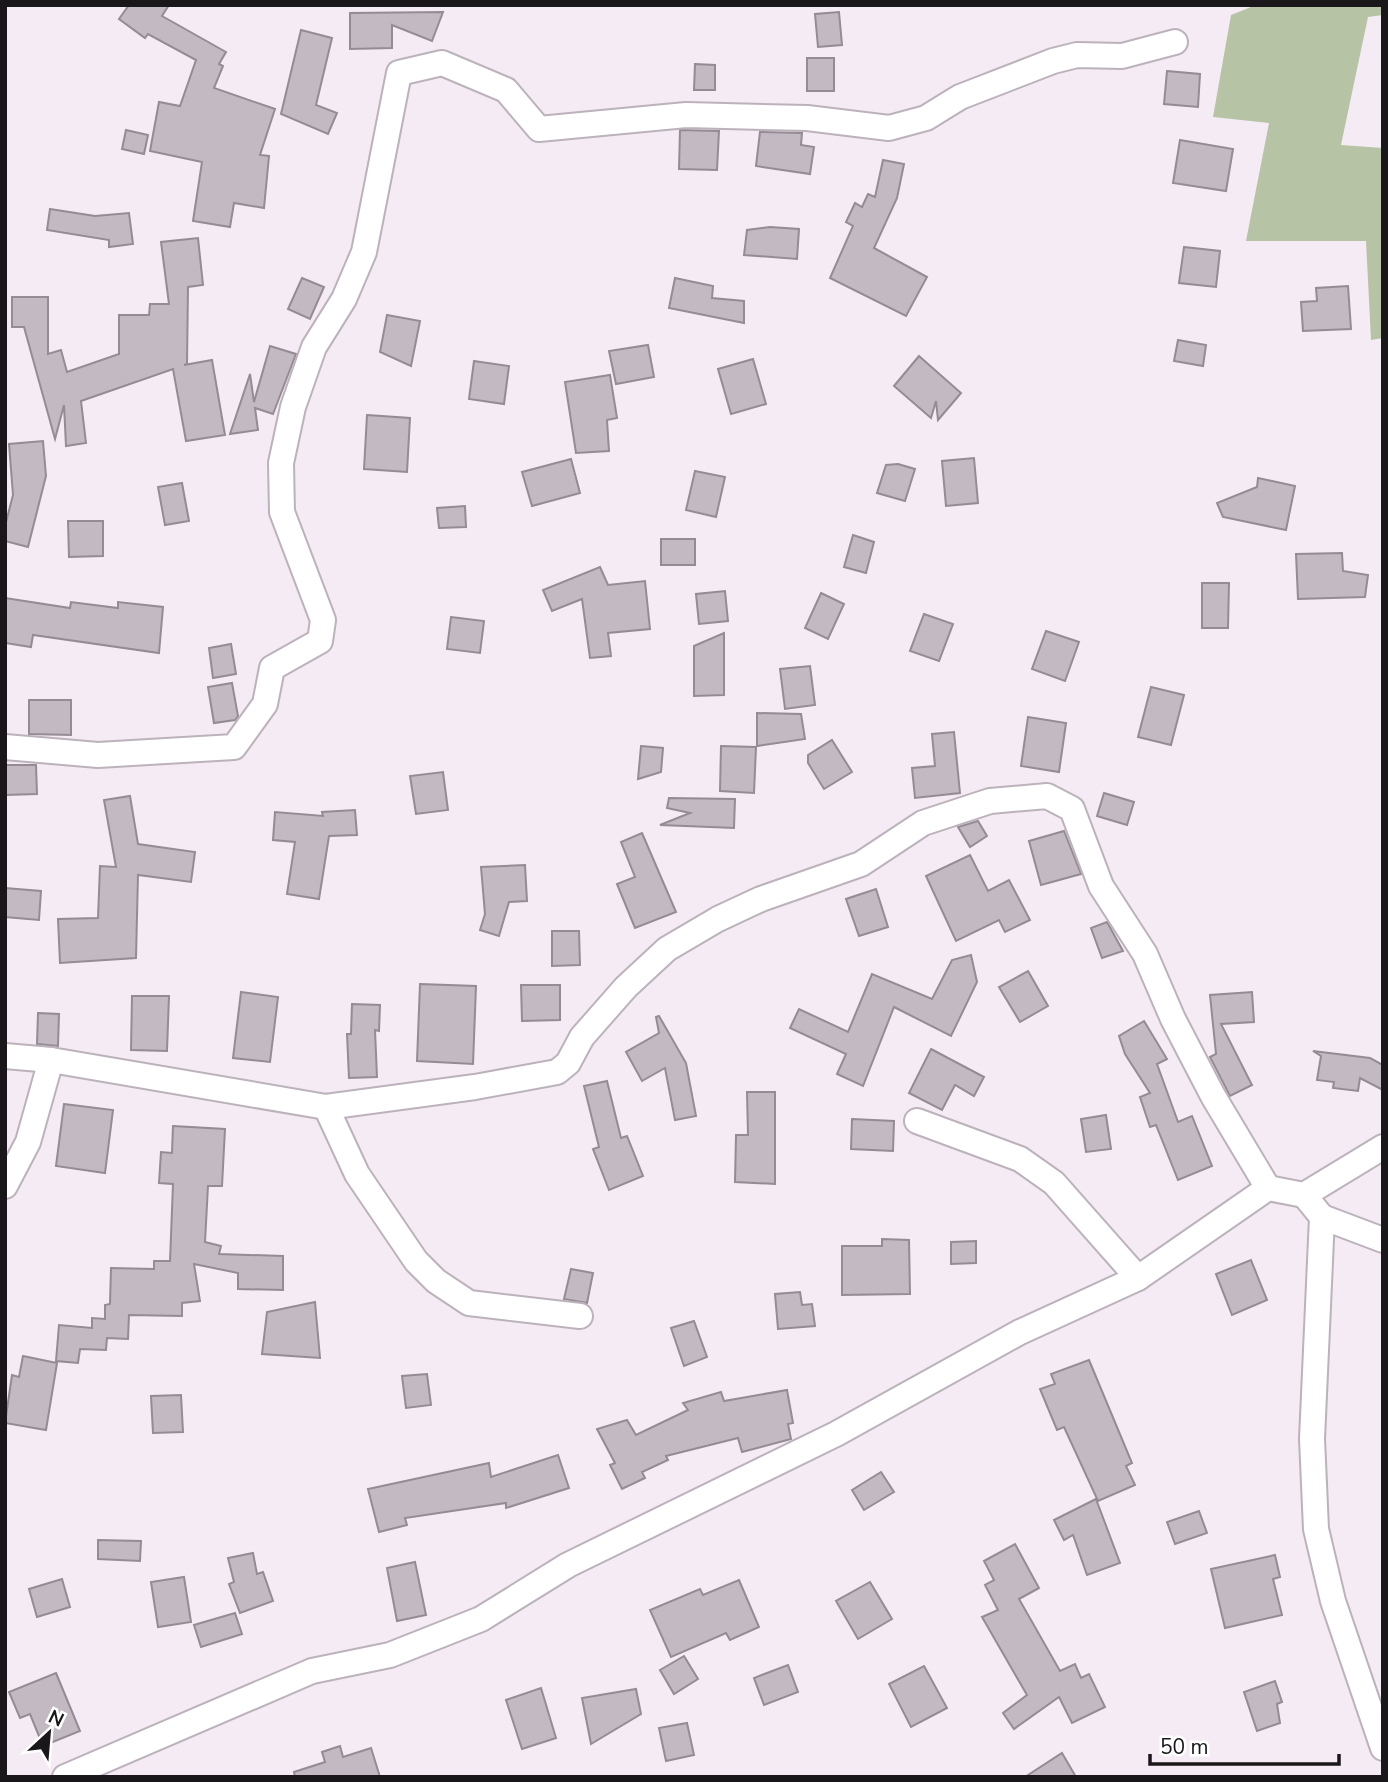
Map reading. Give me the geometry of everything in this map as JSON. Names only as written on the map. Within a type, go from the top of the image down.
[{"type":"street","points":[[5,747],[98,755],[234,747],[265,704],[272,668],[320,641],[323,620],[282,513],[281,463],[293,407],[314,347],[344,299],[364,252],[399,73],[442,63],[506,90],[539,129],[685,116],[807,118],[889,128],[926,118],[960,97],[1053,61],[1077,55],[1122,56],[1175,42]]},
{"type":"street","points":[[5,1056],[51,1060],[326,1107],[475,1087],[556,1072],[568,1063],[582,1037],[626,987],[667,950],[718,919],[761,899],[862,864],[923,823],[990,801],[1047,796],[1072,809],[1101,886],[1145,954],[1173,1019],[1213,1096],[1269,1188]]},
{"type":"street","points":[[5,1186],[28,1142],[51,1060]]},
{"type":"street","points":[[326,1107],[357,1174],[416,1261],[436,1281],[469,1303],[580,1316]]},
{"type":"street","points":[[917,1121],[1020,1159],[1054,1183],[1138,1278]]},
{"type":"street","points":[[1304,1195],[1383,1147]]},
{"type":"street","points":[[65,1777],[312,1671],[390,1655],[481,1619],[568,1566],[836,1434],[1020,1332],[1138,1278],[1269,1188],[1304,1195],[1322,1217],[1383,1240]]},
{"type":"street","points":[[1322,1217],[1312,1439],[1316,1529],[1333,1601],[1383,1748]]},
{"type":"green space","points":[[1256,5],[1383,5],[1383,15],[1368,17],[1341,145],[1383,148],[1383,338],[1371,340],[1366,241],[1246,241],[1269,123],[1213,117],[1231,15]]},
{"type":"building","points":[[129,5],[169,5],[162,16],[226,52],[219,64],[223,66],[214,88],[275,109],[260,155],[269,156],[264,208],[234,203],[230,227],[193,221],[202,162],[150,151],[159,102],[180,106],[196,60],[148,34],[145,38],[119,19]]},
{"type":"building","points":[[443,12],[432,41],[392,25],[392,48],[350,49],[350,13]]},
{"type":"building","points":[[839,12],[842,45],[818,47],[815,14]]},
{"type":"building","points":[[301,30],[332,38],[316,105],[337,113],[328,134],[281,114]]},
{"type":"building","points":[[807,58],[834,58],[834,91],[807,91]]},
{"type":"building","points":[[695,64],[715,65],[715,90],[694,90]]},
{"type":"building","points":[[1167,71],[1200,74],[1198,107],[1164,104]]},
{"type":"building","points":[[126,130],[148,135],[144,154],[122,149]]},
{"type":"building","points":[[680,130],[719,131],[717,170],[679,169]]},
{"type":"building","points":[[760,132],[802,133],[801,145],[814,147],[810,174],[756,166]]},
{"type":"building","points":[[1180,140],[1233,149],[1226,191],[1173,183]]},
{"type":"building","points":[[883,160],[904,164],[897,198],[874,248],[927,277],[906,316],[830,278],[853,226],[846,222],[855,203],[862,207],[868,194],[875,197]]},
{"type":"building","points":[[50,209],[95,216],[129,213],[133,244],[109,247],[109,240],[47,230]]},
{"type":"building","points":[[770,227],[799,229],[797,259],[744,255],[747,230]]},
{"type":"building","points":[[198,238],[203,285],[188,287],[187,364],[184,365],[212,360],[225,435],[186,441],[173,369],[81,401],[86,443],[66,446],[64,405],[55,439],[24,327],[12,327],[12,297],[48,297],[48,354],[61,350],[67,372],[119,354],[119,315],[149,315],[150,304],[169,304],[161,242]]},
{"type":"building","points":[[1184,247],[1220,251],[1216,287],[1179,283]]},
{"type":"building","points":[[302,278],[324,287],[310,319],[288,309]]},
{"type":"building","points":[[675,278],[713,286],[712,298],[744,301],[744,323],[669,308]]},
{"type":"building","points":[[1348,286],[1351,329],[1303,331],[1301,302],[1317,301],[1316,288]]},
{"type":"building","points":[[387,315],[420,321],[411,366],[380,352]]},
{"type":"building","points":[[1178,340],[1206,345],[1203,366],[1174,361]]},
{"type":"building","points":[[648,345],[654,377],[616,384],[609,351]]},
{"type":"building","points":[[270,346],[296,354],[273,414],[255,408],[258,430],[230,434],[250,374],[254,402]]},
{"type":"building","points":[[919,356],[961,393],[938,420],[936,401],[931,418],[894,386]]},
{"type":"building","points":[[753,359],[766,404],[731,414],[718,369]]},
{"type":"building","points":[[474,361],[509,366],[504,404],[469,399]]},
{"type":"building","points":[[610,375],[617,418],[607,420],[609,451],[576,453],[565,382]]},
{"type":"building","points":[[367,415],[410,418],[407,472],[364,469]]},
{"type":"building","points":[[43,441],[46,476],[28,547],[5,541],[5,526],[13,495],[9,444]]},
{"type":"building","points":[[974,458],[978,503],[946,506],[942,461]]},
{"type":"building","points":[[571,459],[580,493],[532,506],[522,472]]},
{"type":"building","points":[[898,464],[915,469],[905,501],[877,493],[886,465]]},
{"type":"building","points":[[695,471],[725,477],[716,517],[686,510]]},
{"type":"building","points":[[1258,478],[1295,486],[1286,530],[1223,517],[1217,503],[1257,487]]},
{"type":"building","points":[[182,483],[189,521],[165,525],[158,487]]},
{"type":"building","points":[[465,506],[466,527],[439,528],[437,508]]},
{"type":"building","points":[[68,521],[103,521],[103,556],[69,557]]},
{"type":"building","points":[[853,535],[874,542],[866,573],[844,567]]},
{"type":"building","points":[[661,539],[695,539],[695,565],[661,565]]},
{"type":"building","points":[[1342,553],[1343,571],[1368,575],[1365,597],[1298,599],[1296,554]]},
{"type":"building","points":[[600,567],[608,585],[645,581],[650,629],[608,633],[611,656],[590,658],[582,599],[552,611],[543,590]]},
{"type":"building","points":[[1202,583],[1229,583],[1228,628],[1202,628]]},
{"type":"building","points":[[725,591],[728,621],[699,624],[696,594]]},
{"type":"building","points":[[821,593],[844,604],[828,639],[805,628]]},
{"type":"building","points":[[5,598],[70,608],[71,602],[118,608],[118,602],[163,607],[159,653],[33,635],[31,647],[5,643]]},
{"type":"building","points":[[924,614],[953,624],[939,661],[910,651]]},
{"type":"building","points":[[451,617],[484,621],[480,653],[447,649]]},
{"type":"building","points":[[1046,631],[1079,642],[1065,681],[1032,669]]},
{"type":"building","points":[[724,633],[724,695],[694,696],[694,646]]},
{"type":"building","points":[[231,644],[236,674],[213,678],[209,648]]},
{"type":"building","points":[[810,666],[815,705],[785,709],[780,669]]},
{"type":"building","points":[[232,683],[238,716],[235,720],[214,723],[208,687]]},
{"type":"building","points":[[1151,687],[1184,695],[1171,745],[1138,737]]},
{"type":"building","points":[[29,700],[71,700],[71,735],[29,734]]},
{"type":"building","points":[[757,713],[801,714],[805,739],[757,746]]},
{"type":"building","points":[[1028,717],[1066,723],[1059,772],[1021,766]]},
{"type":"building","points":[[954,732],[960,793],[915,798],[912,768],[935,766],[932,734]]},
{"type":"building","points":[[832,740],[852,772],[824,789],[808,763],[808,755]]},
{"type":"building","points":[[641,746],[663,748],[661,772],[638,779]]},
{"type":"building","points":[[721,746],[756,747],[754,793],[720,791]]},
{"type":"building","points":[[5,765],[36,765],[37,794],[5,795]]},
{"type":"building","points":[[443,772],[448,810],[416,814],[410,776]]},
{"type":"building","points":[[1104,793],[1134,802],[1127,825],[1097,816]]},
{"type":"building","points":[[130,796],[138,844],[195,852],[191,882],[138,875],[136,958],[60,963],[58,919],[98,918],[100,866],[116,867],[104,800]]},
{"type":"building","points":[[669,798],[735,799],[734,828],[660,825],[690,813],[667,808]]},
{"type":"building","points":[[355,810],[357,835],[329,836],[319,899],[287,894],[295,842],[273,840],[275,812],[323,816],[322,812]]},
{"type":"building","points":[[978,821],[987,836],[970,847],[958,827]]},
{"type":"building","points":[[1064,831],[1081,874],[1041,885],[1029,841]]},
{"type":"building","points":[[642,833],[676,912],[635,928],[617,884],[635,877],[621,842]]},
{"type":"building","points":[[970,855],[988,891],[1009,880],[1030,920],[1005,932],[999,920],[956,941],[926,876]]},
{"type":"building","points":[[525,865],[527,901],[509,902],[499,936],[480,930],[485,914],[481,867]]},
{"type":"building","points":[[5,888],[41,891],[39,920],[5,917]]},
{"type":"building","points":[[876,889],[888,927],[859,936],[846,899]]},
{"type":"building","points":[[1107,922],[1123,951],[1102,958],[1091,928]]},
{"type":"building","points":[[552,931],[579,931],[580,965],[552,966]]},
{"type":"building","points":[[971,955],[977,982],[951,1036],[894,1007],[863,1086],[837,1074],[846,1054],[790,1028],[799,1009],[848,1032],[872,974],[932,999],[952,960]]},
{"type":"building","points":[[1028,971],[1048,1006],[1020,1022],[999,987]]},
{"type":"building","points":[[420,984],[476,986],[473,1064],[417,1061]]},
{"type":"building","points":[[521,985],[560,985],[560,1020],[522,1021]]},
{"type":"building","points":[[241,992],[278,997],[270,1062],[233,1058]]},
{"type":"building","points":[[1252,992],[1254,1022],[1221,1024],[1252,1085],[1230,1096],[1210,1057],[1216,1054],[1210,995]]},
{"type":"building","points":[[132,996],[169,996],[167,1051],[131,1050]]},
{"type":"building","points":[[352,1004],[380,1005],[379,1031],[375,1030],[377,1077],[349,1078],[347,1034],[351,1034]]},
{"type":"building","points":[[38,1013],[59,1014],[58,1046],[37,1044]]},
{"type":"building","points":[[659,1016],[686,1063],[696,1116],[675,1120],[665,1068],[642,1081],[626,1052],[659,1033],[656,1017]]},
{"type":"building","points":[[1144,1021],[1167,1059],[1157,1064],[1178,1122],[1192,1116],[1212,1166],[1178,1180],[1156,1125],[1150,1127],[1140,1097],[1150,1093],[1125,1054],[1119,1036]]},
{"type":"building","points":[[931,1049],[984,1077],[974,1096],[955,1085],[942,1110],[909,1093]]},
{"type":"building","points":[[1313,1051],[1370,1058],[1383,1065],[1383,1090],[1360,1078],[1358,1091],[1333,1088],[1334,1082],[1317,1080],[1321,1056]]},
{"type":"building","points":[[607,1081],[621,1138],[627,1136],[643,1176],[609,1190],[593,1149],[599,1147],[584,1086]]},
{"type":"building","points":[[747,1092],[775,1092],[775,1184],[735,1182],[736,1135],[748,1135]]},
{"type":"building","points":[[64,1104],[113,1110],[105,1173],[56,1166]]},
{"type":"building","points":[[1106,1115],[1111,1149],[1086,1152],[1081,1119]]},
{"type":"building","points":[[852,1119],[894,1121],[893,1151],[851,1149]]},
{"type":"building","points":[[173,1126],[225,1129],[222,1186],[208,1186],[205,1242],[221,1246],[219,1254],[283,1256],[283,1290],[238,1289],[238,1273],[194,1264],[200,1301],[182,1303],[182,1316],[129,1315],[128,1339],[107,1338],[106,1350],[80,1349],[78,1363],[56,1361],[59,1325],[92,1328],[92,1318],[105,1319],[105,1305],[110,1304],[111,1268],[154,1269],[154,1261],[170,1261],[173,1184],[159,1183],[161,1152],[172,1153]]},
{"type":"building","points":[[882,1239],[909,1240],[910,1294],[842,1295],[842,1246],[882,1246]]},
{"type":"building","points":[[976,1241],[976,1263],[951,1264],[951,1242]]},
{"type":"building","points":[[1251,1260],[1267,1300],[1232,1315],[1216,1274]]},
{"type":"building","points":[[571,1269],[593,1273],[587,1303],[564,1299]]},
{"type":"building","points":[[800,1292],[802,1305],[812,1304],[815,1326],[778,1329],[775,1294]]},
{"type":"building","points":[[315,1302],[320,1358],[262,1354],[267,1312]]},
{"type":"building","points":[[694,1321],[707,1357],[684,1366],[671,1328]]},
{"type":"building","points":[[23,1356],[57,1363],[46,1430],[5,1423],[12,1375],[19,1377]]},
{"type":"building","points":[[1089,1360],[1132,1463],[1126,1466],[1135,1485],[1098,1501],[1064,1427],[1057,1430],[1040,1389],[1055,1384],[1051,1374]]},
{"type":"building","points":[[427,1374],[431,1405],[406,1408],[402,1376]]},
{"type":"building","points":[[787,1390],[793,1423],[788,1424],[791,1439],[742,1452],[738,1438],[666,1456],[668,1460],[642,1472],[645,1478],[622,1489],[610,1465],[615,1463],[597,1429],[627,1420],[636,1435],[688,1410],[683,1403],[721,1392],[724,1401]]},
{"type":"building","points":[[181,1395],[183,1432],[153,1433],[151,1396]]},
{"type":"building","points":[[558,1455],[569,1488],[506,1508],[506,1503],[405,1518],[407,1525],[379,1532],[368,1489],[489,1463],[491,1477]]},
{"type":"building","points":[[881,1472],[894,1492],[864,1510],[852,1490]]},
{"type":"building","points":[[1096,1499],[1120,1563],[1087,1575],[1073,1535],[1064,1540],[1054,1520]]},
{"type":"building","points":[[1199,1511],[1207,1533],[1175,1544],[1167,1522]]},
{"type":"building","points":[[98,1540],[141,1541],[140,1561],[98,1559]]},
{"type":"building","points":[[1015,1544],[1039,1588],[1019,1599],[1060,1671],[1075,1664],[1081,1678],[1089,1674],[1105,1707],[1072,1723],[1059,1697],[1014,1729],[1003,1713],[1027,1695],[982,1617],[998,1610],[985,1585],[994,1580],[984,1561]]},
{"type":"building","points":[[253,1553],[257,1574],[263,1572],[273,1601],[240,1613],[229,1584],[234,1582],[228,1558]]},
{"type":"building","points":[[1275,1555],[1280,1577],[1273,1579],[1282,1615],[1225,1628],[1211,1569]]},
{"type":"building","points":[[415,1562],[426,1615],[397,1621],[387,1568]]},
{"type":"building","points":[[184,1577],[191,1622],[158,1627],[151,1582]]},
{"type":"building","points":[[62,1579],[70,1607],[37,1617],[29,1589]]},
{"type":"building","points":[[739,1580],[759,1627],[730,1640],[726,1633],[671,1657],[650,1610],[700,1589],[703,1595]]},
{"type":"building","points":[[870,1582],[892,1619],[858,1639],[836,1601]]},
{"type":"building","points":[[235,1613],[242,1634],[201,1647],[194,1625]]},
{"type":"building","points":[[684,1656],[698,1679],[674,1694],[660,1670]]},
{"type":"building","points":[[788,1665],[798,1692],[764,1705],[754,1678]]},
{"type":"building","points":[[924,1666],[947,1708],[911,1727],[889,1684]]},
{"type":"building","points":[[56,1673],[80,1731],[43,1746],[30,1714],[20,1718],[9,1692]]},
{"type":"building","points":[[1275,1681],[1282,1702],[1277,1704],[1280,1723],[1257,1731],[1244,1692]]},
{"type":"building","points":[[541,1688],[556,1738],[522,1749],[506,1700]]},
{"type":"building","points":[[636,1689],[641,1714],[591,1744],[582,1698]]},
{"type":"building","points":[[687,1723],[694,1755],[666,1761],[659,1728]]},
{"type":"building","points":[[340,1746],[343,1757],[371,1748],[380,1777],[295,1777],[294,1772],[325,1762],[322,1752]]},
{"type":"building","points":[[1062,1753],[1076,1777],[1025,1777]]}]
